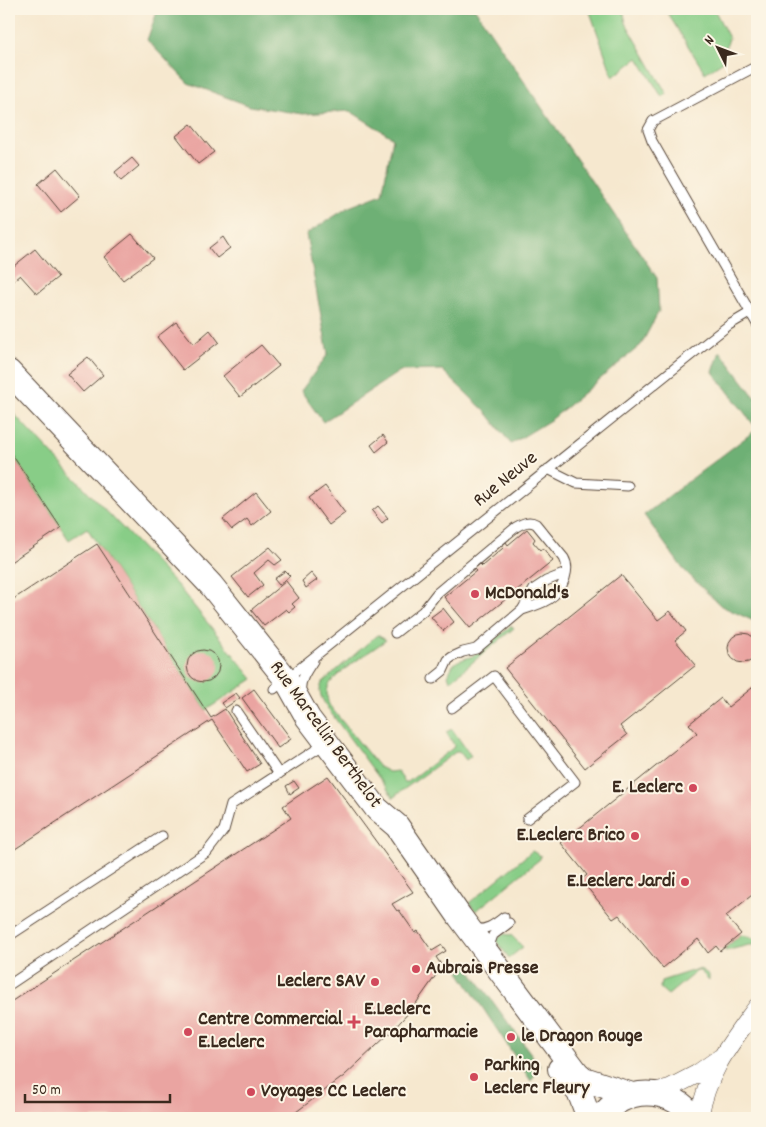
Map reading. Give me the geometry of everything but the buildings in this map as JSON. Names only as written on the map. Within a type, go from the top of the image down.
[{"type":"main road","name":"Rue Marcellin Berthelot","points":[[9,372],[211,585],[280,684],[294,712],[377,822],[389,835],[580,1094],[589,1118]]},
{"type":"main road","name":"Rue Marcellin Berthelot","points":[[9,386],[183,569],[205,603],[280,684],[377,809],[397,826],[488,954],[577,1073],[584,1079],[640,1094],[666,1097],[679,1103],[693,1118]]},
{"type":"main road","points":[[601,1118],[619,1100],[640,1094]]},
{"type":"street","points":[[699,1118],[706,1090],[720,1058],[757,1007]]},
{"type":"street","points":[[640,1094],[670,1088],[697,1074],[720,1058]]},
{"type":"lane","points":[[757,66],[654,121],[648,130],[652,141],[757,324]]},
{"type":"lane","name":"Rue Neuve","points":[[280,684],[729,324],[751,312]]},
{"type":"lane","points":[[548,469],[576,483],[628,486]]},
{"type":"lane","points":[[395,633],[424,611],[437,593],[522,523],[533,522],[564,558],[567,563],[566,573],[558,592],[545,603],[522,610]]},
{"type":"lane","points":[[433,679],[443,670],[448,660],[463,652],[476,649],[522,610],[534,589],[546,581],[566,573]]},
{"type":"lane","points":[[319,652],[307,670],[302,682],[300,689],[302,696],[385,804],[397,826]]},
{"type":"lane","points":[[452,708],[494,676],[575,782],[527,819]]},
{"type":"lane","points":[[236,711],[279,774]]},
{"type":"lane","points":[[9,985],[207,852],[224,830],[231,805],[320,746]]},
{"type":"lane","points":[[9,936],[162,836]]},
{"type":"lane","points":[[470,929],[479,930],[507,920],[493,935],[488,945],[488,954]]},
{"type":"green space","points":[[158,9],[475,9],[657,278],[659,311],[641,345],[552,419],[511,444],[486,412],[442,370],[400,371],[323,422],[301,391],[328,354],[306,234],[349,207],[382,194],[393,138],[350,111],[303,114],[250,106],[188,83],[147,40]]},
{"type":"green space","points":[[589,9],[623,9],[626,23],[667,94],[662,97],[638,58],[613,77]]},
{"type":"green space","points":[[665,9],[714,9],[729,38],[722,62],[705,73]]},
{"type":"green space","points":[[720,351],[757,400],[757,429],[713,372]]},
{"type":"green space","points":[[9,409],[177,585],[253,679],[206,710],[87,528],[69,540],[9,450]]},
{"type":"green space","points":[[757,429],[756,622],[721,606],[683,569],[644,515]]},
{"type":"green space","points":[[512,626],[514,628],[450,681],[448,675],[453,665],[458,661],[473,656]]},
{"type":"green space","points":[[377,635],[386,640],[339,674],[329,685],[327,695],[329,705],[379,767],[389,772],[397,771],[405,782],[408,782],[453,748],[454,745],[446,732],[452,729],[471,756],[466,760],[457,751],[394,798],[328,709],[320,693],[323,682]]},
{"type":"green space","points":[[532,851],[541,856],[540,859],[476,911],[469,903]]},
{"type":"green space","points":[[503,934],[511,935],[523,947],[509,958],[496,940]]},
{"type":"green space","points":[[741,935],[757,939],[757,945],[725,951],[725,948]]},
{"type":"green space","points":[[466,965],[540,1066],[531,1081],[459,972]]},
{"type":"green space","points":[[698,969],[709,975],[709,980],[700,971],[697,971],[668,995],[660,988],[661,981]]},
{"type":"place","name":"McDonald's","points":[[475,594]]},
{"type":"place","name":"E. Leclerc","points":[[693,788]]},
{"type":"place","name":"E.Leclerc Brico","points":[[635,836]]},
{"type":"place","name":"E.Leclerc Jardi","points":[[685,882]]},
{"type":"place","name":"Aubrais Presse","points":[[416,969]]},
{"type":"place","name":"Leclerc SAV","points":[[375,982]]},
{"type":"place","name":"E.Leclerc Parapharmacie","points":[[354,1022]]},
{"type":"place","name":"Centre Commercial E.Leclerc","points":[[188,1032]]},
{"type":"place","name":"le Dragon Rouge","points":[[511,1037]]},
{"type":"place","name":"Parking Leclerc Fleury","points":[[474,1077]]},
{"type":"place","name":"Voyages CC Leclerc","points":[[251,1092]]}]
